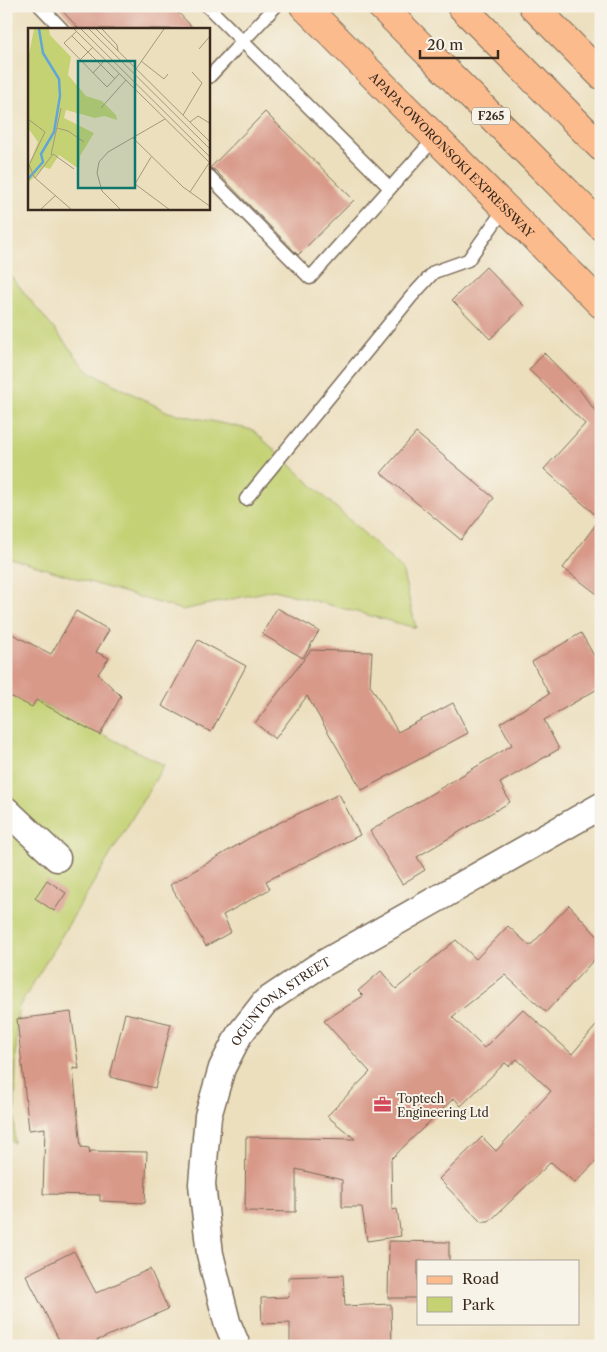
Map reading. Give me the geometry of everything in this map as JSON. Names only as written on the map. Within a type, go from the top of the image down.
[{"type":"main road","name":"APAPA-OWORONSOKI EXPRESSWAY","points":[[304,6],[601,304]]},
{"type":"main road","name":"F265","points":[[382,6],[601,226]]},
{"type":"main road","points":[[460,6],[601,147]]},
{"type":"main road","points":[[533,6],[601,74]]},
{"type":"street","points":[[6,810],[57,858]]},
{"type":"street","name":"OGUNTONA STREET","points":[[237,1346],[227,1322],[210,1254],[202,1184],[208,1116],[222,1068],[239,1035],[265,1002],[317,967],[596,818]]},
{"type":"lane","points":[[40,6],[61,28]]},
{"type":"lane","points":[[206,6],[390,188]]},
{"type":"lane","points":[[210,76],[276,6]]},
{"type":"lane","points":[[210,177],[310,278],[435,138]]},
{"type":"lane","points":[[246,499],[410,297],[434,272],[468,260],[505,208]]},
{"type":"green space","points":[[6,270],[88,371],[168,412],[253,430],[402,569],[416,628],[274,590],[182,610],[6,557]]},
{"type":"green space","points":[[6,686],[164,765],[19,1007],[17,1019],[14,1143],[6,1138]]},
{"type":"building","points":[[58,6],[172,6],[193,28],[78,28]]},
{"type":"building","points":[[265,112],[354,200],[298,255],[215,170],[210,168]]},
{"type":"building","points":[[486,267],[524,306],[490,339],[452,300]]},
{"type":"building","points":[[544,353],[579,389],[596,412],[601,407],[601,597],[563,568],[600,519],[544,469],[585,424],[529,370]]},
{"type":"building","points":[[416,433],[494,498],[461,540],[381,473]]},
{"type":"building","points":[[277,608],[319,631],[303,658],[262,634]]},
{"type":"building","points":[[76,611],[109,630],[96,652],[109,658],[98,674],[121,696],[100,735],[36,700],[32,707],[6,694],[6,631],[51,654]]},
{"type":"building","points":[[581,633],[601,668],[601,687],[544,720],[559,749],[500,783],[510,802],[417,857],[425,870],[402,884],[370,831],[512,745],[500,723],[549,694],[532,662]]},
{"type":"building","points":[[198,640],[246,666],[211,732],[162,706]]},
{"type":"building","points":[[311,650],[372,652],[370,685],[398,732],[453,703],[468,733],[362,790],[307,696],[275,739],[255,723]]},
{"type":"building","points":[[339,794],[360,835],[266,881],[270,889],[223,915],[231,932],[206,946],[170,885],[258,833]]},
{"type":"building","points":[[47,880],[66,893],[54,911],[35,898]]},
{"type":"building","points":[[569,905],[601,940],[601,952],[546,1012],[505,975],[452,1017],[484,1048],[523,1009],[572,1054],[601,1020],[601,1156],[575,1183],[551,1162],[489,1222],[481,1222],[439,1179],[482,1137],[496,1151],[551,1091],[517,1059],[509,1066],[505,1063],[461,1106],[454,1098],[391,1159],[392,1210],[397,1209],[401,1236],[367,1241],[362,1207],[342,1207],[342,1180],[296,1169],[296,1212],[245,1211],[246,1137],[355,1139],[327,1116],[370,1072],[324,1021],[363,996],[358,991],[381,971],[396,989],[456,940],[476,959],[508,926],[530,946]]},
{"type":"building","points":[[71,1012],[79,1069],[73,1068],[81,1147],[89,1148],[90,1154],[91,1151],[147,1152],[145,1203],[100,1201],[100,1195],[43,1194],[45,1128],[29,1130],[17,1019]]},
{"type":"building","points":[[125,1013],[171,1024],[155,1088],[110,1077]]},
{"type":"building","points":[[389,1241],[449,1242],[449,1260],[417,1260],[417,1298],[388,1298]]},
{"type":"building","points":[[74,1251],[96,1293],[150,1269],[168,1309],[85,1346],[62,1346],[26,1275]]},
{"type":"building","points":[[343,1275],[345,1306],[391,1304],[392,1346],[290,1346],[290,1323],[262,1324],[261,1298],[289,1297],[288,1277]]},
{"type":"place","name":"Toptech Engineering Ltd","points":[[383,1105]]}]
